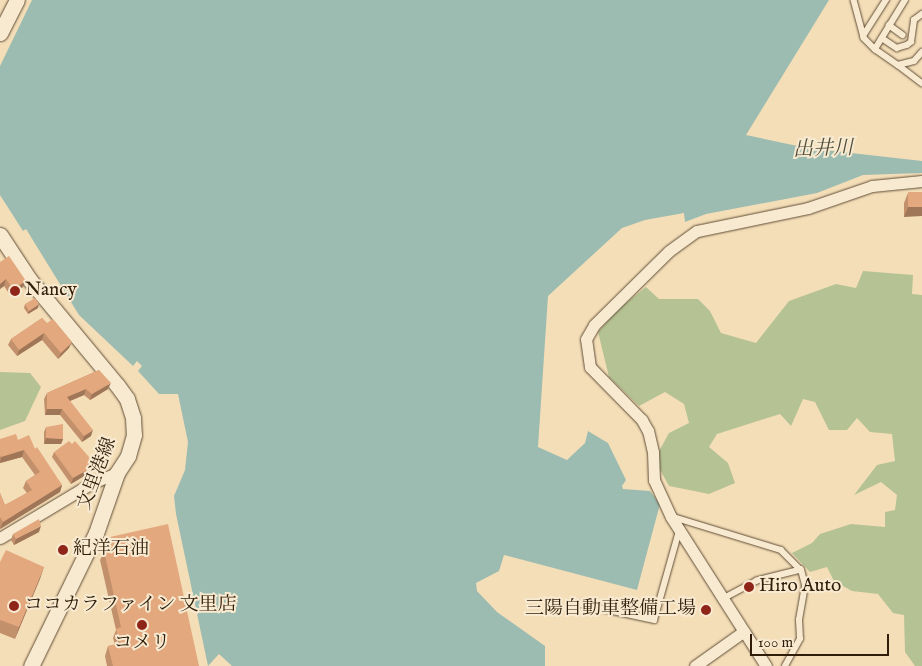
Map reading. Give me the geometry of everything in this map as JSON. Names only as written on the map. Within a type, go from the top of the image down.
[{"type":"main road","points":[[0,33],[17,0]]},
{"type":"main road","name":"文里港線","points":[[0,235],[29,280],[127,399],[134,435],[128,456],[117,473],[96,533],[31,666]]},
{"type":"street","points":[[766,666],[722,600],[671,516],[654,480],[654,452],[648,431],[637,415],[590,367],[586,339],[594,325],[669,251],[697,231],[808,208],[872,186],[922,181]]},
{"type":"street","points":[[0,538],[92,483],[117,473]]},
{"type":"street","points":[[695,666],[744,631]]},
{"type":"lane","points":[[854,0],[863,36],[875,48],[922,83]]},
{"type":"lane","points":[[863,36],[886,0]]},
{"type":"lane","points":[[875,48],[904,0]]},
{"type":"lane","points":[[882,38],[897,48],[907,45],[911,42],[914,20],[922,14]]},
{"type":"lane","points":[[889,25],[903,34]]},
{"type":"lane","points":[[898,65],[914,61],[922,52]]},
{"type":"lane","points":[[671,516],[781,550],[801,570],[805,585],[798,620],[800,640],[785,666]]},
{"type":"lane","points":[[580,604],[654,620],[679,530]]},
{"type":"lane","points":[[722,600],[757,580],[801,570]]},
{"type":"green space","points":[[863,271],[913,275],[912,294],[922,295],[922,666],[915,666],[905,652],[904,615],[893,613],[878,594],[852,591],[834,581],[827,567],[810,572],[792,553],[812,543],[820,534],[851,524],[885,527],[885,512],[895,510],[897,495],[881,482],[854,495],[877,465],[895,461],[892,434],[870,432],[857,418],[847,430],[829,430],[815,402],[803,399],[791,426],[780,414],[717,434],[709,447],[728,463],[735,483],[709,494],[669,486],[658,466],[658,453],[669,433],[689,423],[684,404],[665,392],[639,406],[609,377],[598,332],[616,311],[646,287],[659,299],[698,299],[710,311],[721,333],[756,343],[789,301],[836,284],[856,288]]},
{"type":"green space","points":[[0,372],[30,373],[41,387],[25,421],[0,430]]},
{"type":"water","points":[[32,0],[829,0],[746,135],[807,148],[922,161],[922,173],[863,175],[817,193],[706,214],[685,222],[684,213],[645,220],[622,228],[548,296],[538,447],[567,460],[585,443],[588,431],[608,443],[626,480],[622,486],[623,489],[650,491],[660,504],[637,590],[504,555],[499,571],[476,583],[477,591],[497,612],[545,646],[545,666],[232,666],[219,654],[208,666],[176,514],[174,496],[185,470],[188,442],[178,394],[159,394],[138,371],[142,366],[137,361],[133,366],[79,315],[26,229],[23,231],[0,195],[0,66]]},
{"type":"building","points":[[908,192],[922,192],[922,207],[908,207]]},
{"type":"building","points":[[9,256],[26,281],[13,289],[6,279],[0,284],[0,262]]},
{"type":"building","points":[[35,298],[39,304],[29,311],[25,304]]},
{"type":"building","points":[[42,318],[47,323],[53,319],[72,342],[61,353],[44,333],[19,350],[11,339]]},
{"type":"building","points":[[99,370],[111,383],[92,394],[86,389],[67,397],[93,430],[84,436],[62,409],[47,409],[47,393]]},
{"type":"building","points":[[63,424],[63,439],[46,438],[46,427]]},
{"type":"building","points":[[16,434],[18,440],[29,435],[35,449],[37,447],[62,485],[3,522],[0,517],[0,493],[5,505],[32,490],[26,481],[40,472],[24,450],[1,457],[0,439]]},
{"type":"building","points":[[69,441],[72,444],[75,441],[96,465],[73,478],[54,452]]},
{"type":"building","points":[[39,519],[41,526],[16,539],[13,534]]},
{"type":"building","points":[[168,524],[199,666],[113,666],[108,646],[120,643],[116,629],[121,627],[104,551],[110,537]]},
{"type":"building","name":"ココカラファイン 文里店","points":[[6,550],[44,567],[19,627],[0,620],[0,562]]},
{"type":"place","name":"Nancy","points":[[15,291]]},
{"type":"place","name":"紀洋石油","points":[[63,550]]},
{"type":"place","name":"Hiro Auto","points":[[749,587]]},
{"type":"place","name":"ココカラファイン 文里店","points":[[14,606]]},
{"type":"place","name":"三陽自動車整備工場","points":[[706,610]]},
{"type":"place","name":"コメリ","points":[[142,625]]},
{"type":"water label","name":"出井川","points":[[823,149]]}]
